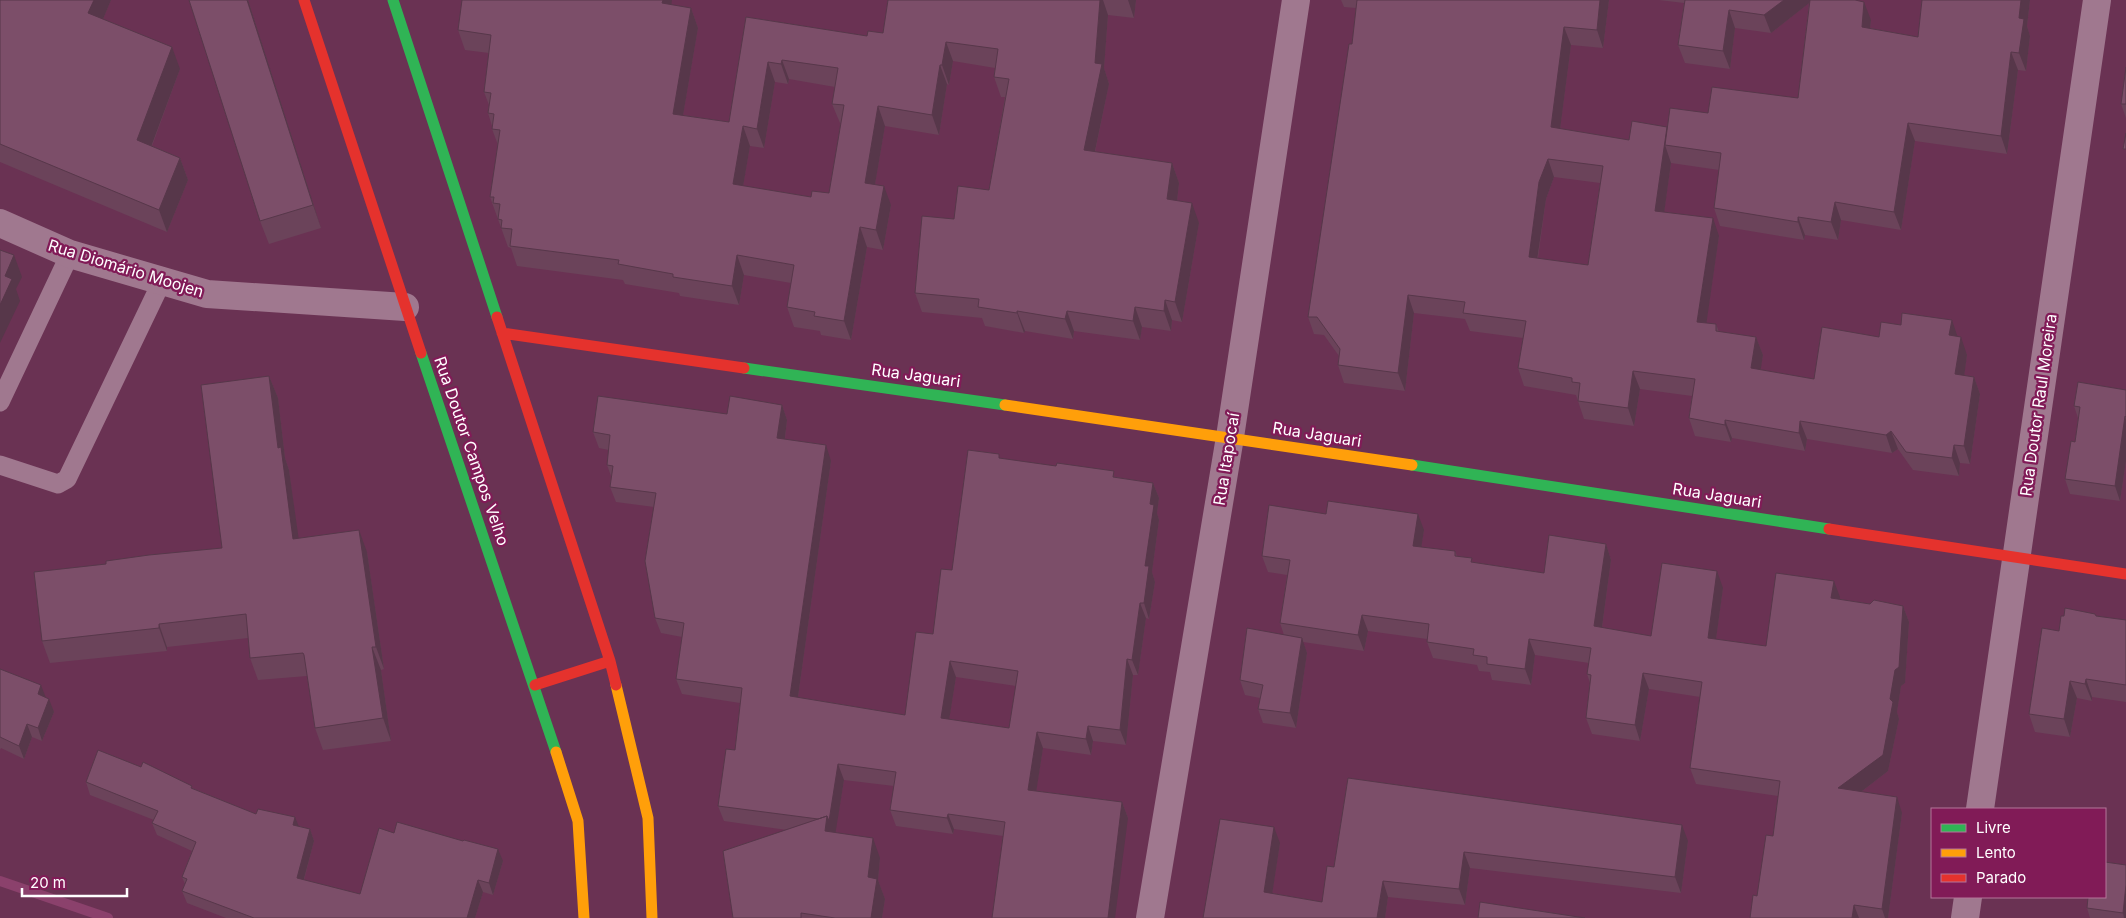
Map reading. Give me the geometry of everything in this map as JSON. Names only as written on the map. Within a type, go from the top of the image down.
[{"type":"main road","name":"Rua Doutor Campos Velho","points":[[304,0],[405,307],[535,686],[578,821],[584,918]]},
{"type":"main road","points":[[393,0],[610,662],[648,818],[652,918]]},
{"type":"main road","name":"Rua Jaguari","points":[[502,333],[1230,437],[2126,574]]},
{"type":"main road","points":[[535,686],[610,662]]},
{"type":"street","name":"Rua Itapocaí","points":[[1150,918],[1230,437],[1296,0]]},
{"type":"street","name":"Rua Doutor Raul Moreira","points":[[1980,808],[2097,0]]},
{"type":"street","name":"Rua Diomário Moojen","points":[[0,223],[70,254],[207,294],[405,307]]},
{"type":"street","points":[[1965,918],[1968,898]]},
{"type":"lane","points":[[0,402],[70,254]]},
{"type":"lane","points":[[0,465],[58,484],[67,480],[162,281]]},
{"type":"building","points":[[0,0],[94,0],[88,13],[172,47],[137,140],[180,158],[159,210],[0,144]]},
{"type":"building","points":[[189,0],[247,0],[313,205],[260,221]]},
{"type":"building","points":[[462,0],[663,0],[662,3],[691,8],[673,114],[729,122],[746,17],[867,36],[868,31],[883,33],[888,0],[1100,0],[1095,63],[1102,64],[1084,150],[1172,163],[1167,199],[1192,203],[1175,302],[1165,300],[1164,311],[1135,307],[1133,321],[1067,311],[1065,319],[978,307],[979,299],[915,293],[922,216],[954,219],[958,186],[989,190],[1009,79],[994,77],[998,49],[946,42],[942,65],[940,65],[932,115],[878,106],[865,183],[884,186],[876,230],[860,227],[844,321],[814,316],[815,312],[787,307],[794,265],[737,255],[732,286],[673,277],[673,274],[618,264],[619,260],[510,246],[512,229],[501,228],[502,220],[498,219],[500,204],[493,203],[494,197],[490,197],[500,130],[492,129],[494,114],[488,113],[491,93],[484,92],[491,35],[458,30]],"holes":[[[782,60],[838,68],[832,104],[844,105],[829,193],[812,191],[811,197],[733,184],[743,126],[757,129],[768,62],[781,64]]]},
{"type":"building","points":[[1357,0],[1600,0],[1597,30],[1564,27],[1551,127],[1629,140],[1632,121],[1667,127],[1655,211],[1713,218],[1697,322],[1716,324],[1716,331],[1756,337],[1751,368],[1814,379],[1822,327],[1879,337],[1881,322],[1901,325],[1902,313],[1952,320],[1949,335],[1961,337],[1955,374],[1974,377],[1964,446],[1954,445],[1952,458],[1906,452],[1891,431],[1886,435],[1800,421],[1799,433],[1725,420],[1725,425],[1689,418],[1695,379],[1633,371],[1628,408],[1578,401],[1580,383],[1572,382],[1572,378],[1518,368],[1526,321],[1463,313],[1465,302],[1408,295],[1398,373],[1338,365],[1340,349],[1317,317],[1308,317],[1349,44],[1352,44]],"holes":[[[1548,159],[1603,166],[1588,265],[1529,257],[1539,182]]]},
{"type":"building","points":[[1685,0],[1784,0],[1764,15],[1729,10],[1723,51],[1678,45]]},
{"type":"building","points":[[1810,0],[1855,0],[1864,2],[1862,27],[1918,37],[1922,0],[2021,0],[2019,18],[2024,19],[2019,53],[2011,52],[2001,136],[1908,123],[1894,212],[1835,202],[1831,222],[1798,217],[1798,222],[1714,208],[1721,153],[1665,145],[1670,108],[1708,113],[1712,87],[1798,98]]},
{"type":"building","points":[[2126,67],[2126,104],[2121,104]]},
{"type":"building","points":[[2126,133],[2126,149],[2123,149]]},
{"type":"building","points":[[0,250],[14,255],[5,276],[12,279],[0,305]]},
{"type":"building","points":[[269,376],[278,448],[281,447],[293,539],[359,530],[376,647],[372,647],[383,718],[315,728],[303,653],[250,658],[246,614],[159,624],[159,628],[42,641],[34,572],[106,564],[106,561],[149,555],[222,548],[201,385]]},
{"type":"building","points":[[2078,382],[2126,390],[2126,417],[2115,486],[2065,479],[2071,441],[2075,442],[2080,407],[2074,406]]},
{"type":"building","points":[[598,396],[727,414],[730,396],[782,405],[777,438],[826,445],[790,696],[905,715],[916,632],[933,634],[941,569],[952,570],[968,450],[999,454],[999,458],[1056,466],[1057,463],[1114,471],[1113,477],[1153,483],[1150,504],[1154,505],[1145,566],[1149,566],[1144,603],[1140,603],[1132,660],[1127,659],[1120,730],[1088,726],[1086,739],[1037,732],[1028,790],[1122,802],[1108,918],[992,918],[1005,822],[948,814],[947,818],[890,810],[896,772],[838,764],[829,821],[827,816],[818,819],[718,806],[726,749],[735,750],[742,688],[676,679],[684,623],[655,618],[645,561],[656,493],[610,487],[613,466],[607,465],[610,435],[593,432]],"holes":[[[950,661],[1018,671],[1009,728],[941,718]]]},
{"type":"building","points":[[1328,501],[1418,514],[1413,546],[1455,551],[1455,556],[1472,558],[1471,562],[1544,573],[1549,535],[1606,544],[1594,626],[1651,636],[1662,563],[1717,571],[1708,638],[1766,646],[1776,573],[1834,581],[1831,598],[1870,604],[1874,600],[1903,606],[1899,667],[1895,670],[1890,699],[1893,702],[1883,755],[1838,788],[1897,797],[1882,909],[1854,905],[1852,918],[1750,918],[1753,895],[1757,896],[1766,835],[1773,836],[1780,781],[1690,768],[1702,682],[1643,673],[1635,725],[1586,718],[1591,675],[1587,674],[1591,648],[1529,639],[1525,669],[1487,664],[1487,657],[1473,655],[1474,649],[1427,642],[1429,624],[1362,615],[1358,635],[1280,623],[1290,560],[1262,556],[1269,505],[1326,514]]},
{"type":"building","points":[[2065,608],[2095,614],[2096,616],[2126,620],[2126,685],[2086,679],[2085,684],[2070,681],[2064,719],[2029,714],[2042,628],[2059,631],[2061,616],[2064,616]]},
{"type":"building","points":[[1247,628],[1302,638],[1290,713],[1258,709],[1263,685],[1240,680]]},
{"type":"building","points":[[0,669],[41,685],[38,694],[49,699],[38,728],[27,724],[19,746],[0,737]]},
{"type":"building","points":[[98,750],[141,767],[143,762],[192,786],[191,788],[256,814],[258,809],[295,817],[293,825],[310,829],[297,878],[360,894],[379,828],[394,833],[397,822],[498,849],[489,883],[478,880],[467,918],[254,918],[182,891],[187,879],[182,877],[196,842],[152,823],[158,811],[86,782]]},
{"type":"building","points":[[1348,778],[1682,825],[1675,877],[1464,852],[1459,889],[1383,881],[1377,918],[1203,918],[1220,819],[1274,827],[1264,892],[1322,902],[1327,866],[1334,867]]},
{"type":"building","points":[[827,816],[825,831],[873,838],[868,877],[877,879],[871,918],[835,918],[801,913],[801,918],[733,918],[723,851]]},
{"type":"building","points":[[2106,862],[2126,865],[2123,913],[2087,908],[2088,898],[2106,898]]},
{"type":"building","points":[[1480,902],[1585,918],[1478,918]]},
{"type":"waterway","points":[[0,881],[108,918]]},
{"type":"traffic: fast","points":[[393,0],[497,317]]},
{"type":"traffic: fast","points":[[421,353],[556,752]]},
{"type":"traffic: fast","points":[[744,368],[1005,405]]},
{"type":"traffic: fast","points":[[1412,465],[1829,529]]},
{"type":"traffic: slow","points":[[1005,405],[1412,465]]},
{"type":"traffic: slow","points":[[616,685],[648,818],[652,918]]},
{"type":"traffic: slow","points":[[556,752],[578,821],[584,918]]},
{"type":"traffic: jam","points":[[304,0],[421,353]]},
{"type":"traffic: jam","points":[[497,317],[610,661],[616,685]]},
{"type":"traffic: jam","points":[[502,333],[744,368]]},
{"type":"traffic: jam","points":[[1829,529],[2126,574]]},
{"type":"traffic: jam","points":[[535,685],[610,661]]}]
